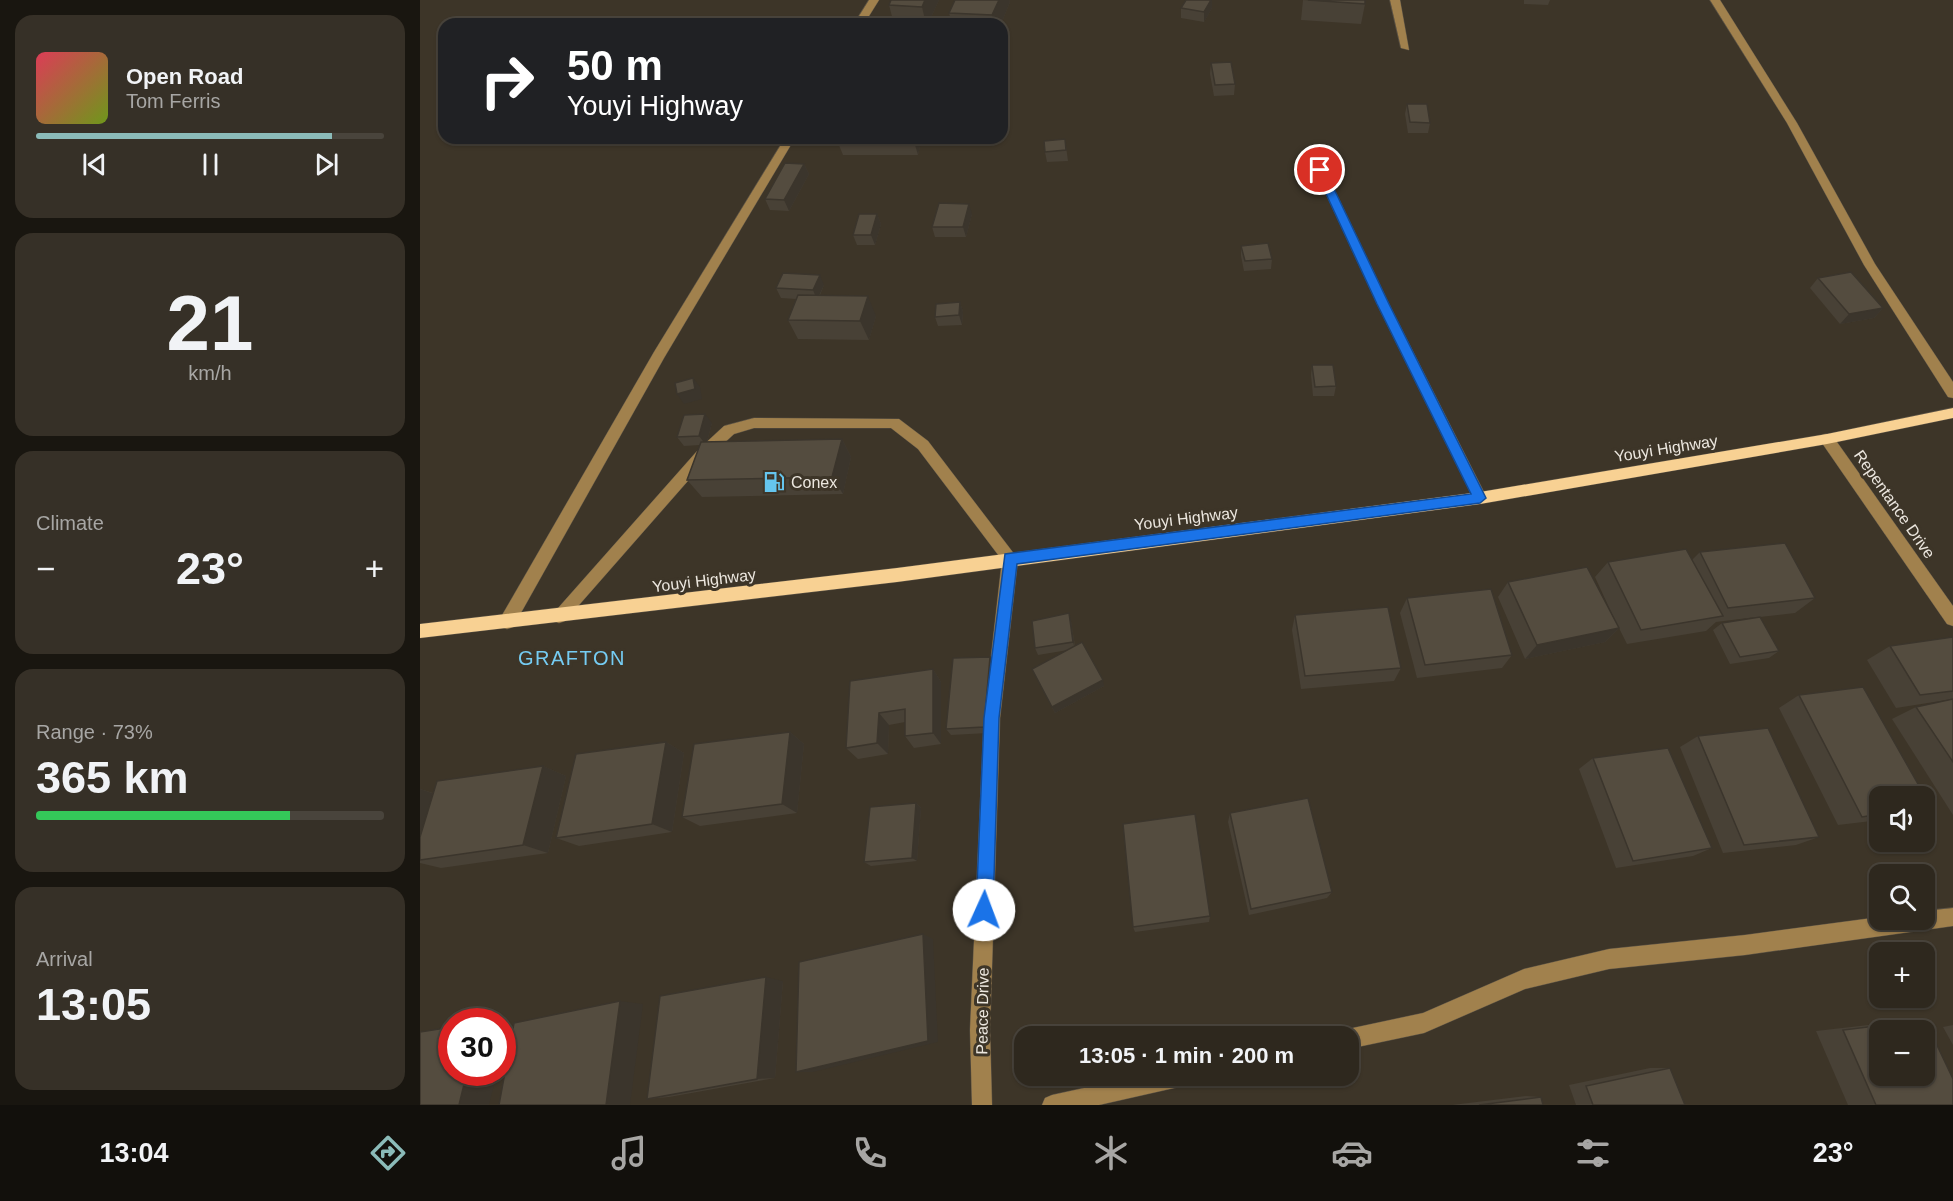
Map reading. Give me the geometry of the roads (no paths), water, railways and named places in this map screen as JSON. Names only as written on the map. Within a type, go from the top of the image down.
[{"type":"main road","name":"Youyi Highway","points":[[420,631],[559,616],[1480,498],[1827,440],[1953,413]]},
{"type":"street","points":[[863,18],[874,0]]},
{"type":"street","points":[[1395,0],[1406,48]]},
{"type":"street","points":[[1715,0],[1792,123],[1870,265],[1953,393]]},
{"type":"street","points":[[507,622],[659,355],[786,144]]},
{"type":"street","points":[[1320,170],[1383,304],[1480,498]]},
{"type":"street","points":[[559,616],[703,453],[729,430],[754,423],[894,423],[923,446],[1010,558]]},
{"type":"street","name":"Repentance Drive","points":[[1827,440],[1953,619]]},
{"type":"street","name":"Peace Drive","points":[[982,1105],[980,1030],[992,718],[1010,558]]},
{"type":"street","points":[[1359,1037],[1424,1023],[1524,978],[1609,959],[1745,945],[1953,917]]},
{"type":"street","points":[[1052,1105],[1138,1086]]},
{"type":"place","name":"Conex","points":[[774,482]]},
{"type":"district","name":"GRAFTON","points":[[572,658]]}]
